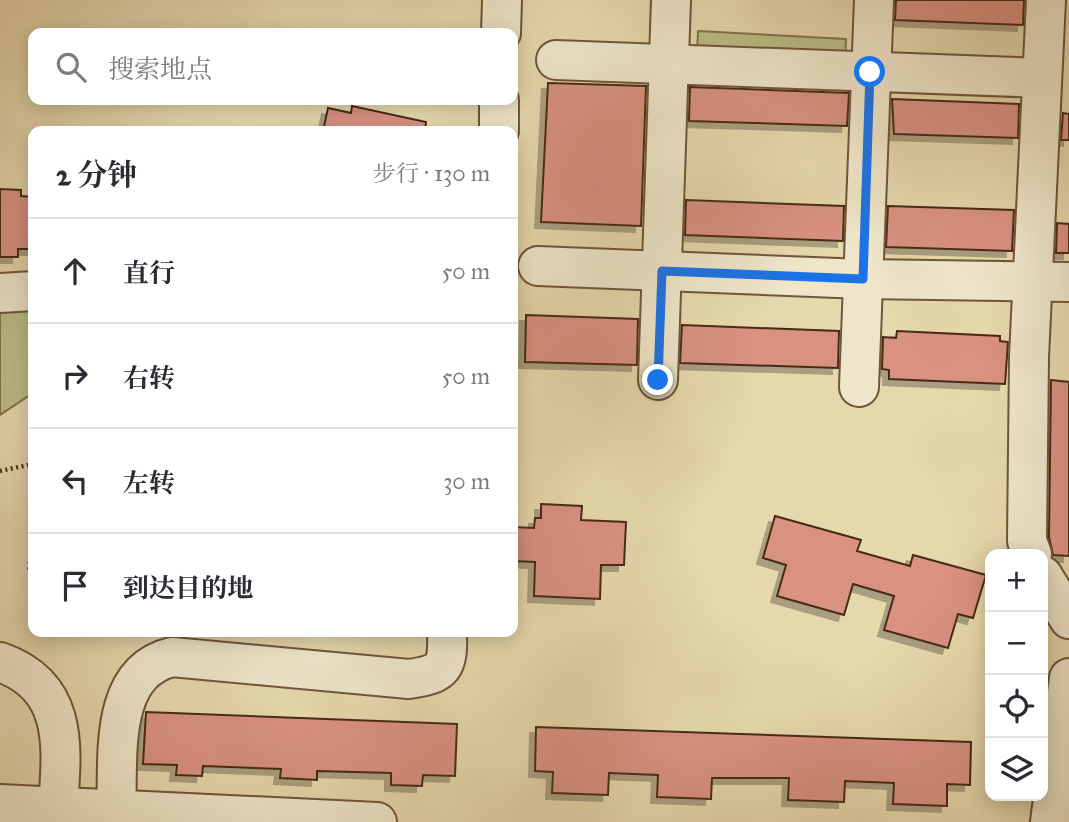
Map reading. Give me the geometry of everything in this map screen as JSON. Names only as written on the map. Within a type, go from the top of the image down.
[{"type":"street","points":[[501,28],[502,0]]},
{"type":"street","points":[[658,380],[671,0]]},
{"type":"street","points":[[859,387],[874,0]]},
{"type":"street","points":[[1030,549],[1027,528],[1051,281],[1042,78],[1046,0]]},
{"type":"street","points":[[556,60],[1042,78]]},
{"type":"street","points":[[499,105],[499,126]]},
{"type":"street","points":[[538,266],[863,279],[1051,281]]},
{"type":"street","points":[[0,293],[28,291]]},
{"type":"street","points":[[1048,584],[1069,619]]},
{"type":"street","points":[[116,812],[121,716],[127,694],[142,672],[159,660],[173,657],[409,679],[430,676],[441,671],[448,655],[447,637]]},
{"type":"street","points":[[0,662],[11,666],[38,687],[60,723],[58,807]]},
{"type":"street","points":[[1050,822],[1069,678]]},
{"type":"street","points":[[0,804],[116,812],[377,822]]},
{"type":"path","points":[[0,471],[28,465]]},
{"type":"green space","points":[[698,31],[846,39],[845,61],[697,53]]},
{"type":"green space","points":[[28,307],[28,396],[0,415],[0,310]]},
{"type":"building","points":[[896,0],[1024,0],[1023,25],[895,20]]},
{"type":"building","points":[[548,83],[646,86],[641,226],[541,222]]},
{"type":"building","points":[[690,87],[849,93],[847,126],[689,121]]},
{"type":"building","points":[[892,99],[1019,104],[1018,138],[894,134]]},
{"type":"building","points":[[352,106],[426,122],[426,126],[324,126],[328,108],[351,113]]},
{"type":"building","points":[[1063,113],[1069,114],[1069,140],[1061,140]]},
{"type":"building","points":[[0,189],[21,190],[21,196],[28,197],[28,249],[18,249],[18,257],[0,257]]},
{"type":"building","points":[[686,200],[844,206],[843,241],[685,235]]},
{"type":"building","points":[[888,206],[1014,210],[1012,251],[886,247]]},
{"type":"building","points":[[1057,223],[1069,224],[1069,253],[1056,253]]},
{"type":"building","points":[[526,315],[638,319],[637,365],[525,362]]},
{"type":"building","points":[[682,325],[839,331],[838,368],[680,363]]},
{"type":"building","points":[[897,331],[1000,336],[1000,341],[1008,342],[1005,384],[889,379],[889,370],[882,369],[883,337],[896,338]]},
{"type":"building","points":[[1051,380],[1069,382],[1069,556],[1053,555],[1049,537]]},
{"type":"building","points":[[541,504],[582,506],[581,520],[626,522],[624,565],[601,565],[600,599],[534,596],[535,562],[518,561],[518,527],[534,528],[535,518],[541,518]]},
{"type":"building","points":[[775,516],[861,540],[857,551],[910,566],[913,555],[985,575],[985,578],[973,618],[958,614],[948,648],[884,630],[894,596],[853,584],[844,615],[777,596],[786,565],[763,558]]},
{"type":"building","points":[[146,712],[457,724],[455,776],[423,775],[422,786],[391,785],[391,773],[317,771],[317,780],[280,778],[281,769],[203,766],[202,776],[176,775],[177,765],[143,764]]},
{"type":"building","points":[[536,727],[971,742],[970,785],[947,784],[947,806],[893,804],[894,783],[845,781],[844,802],[788,800],[789,778],[712,778],[711,799],[657,797],[658,775],[609,773],[608,795],[552,793],[553,772],[535,771]]},
{"type":"route","points":[[658,380],[662,271],[863,279],[870,72]]}]
